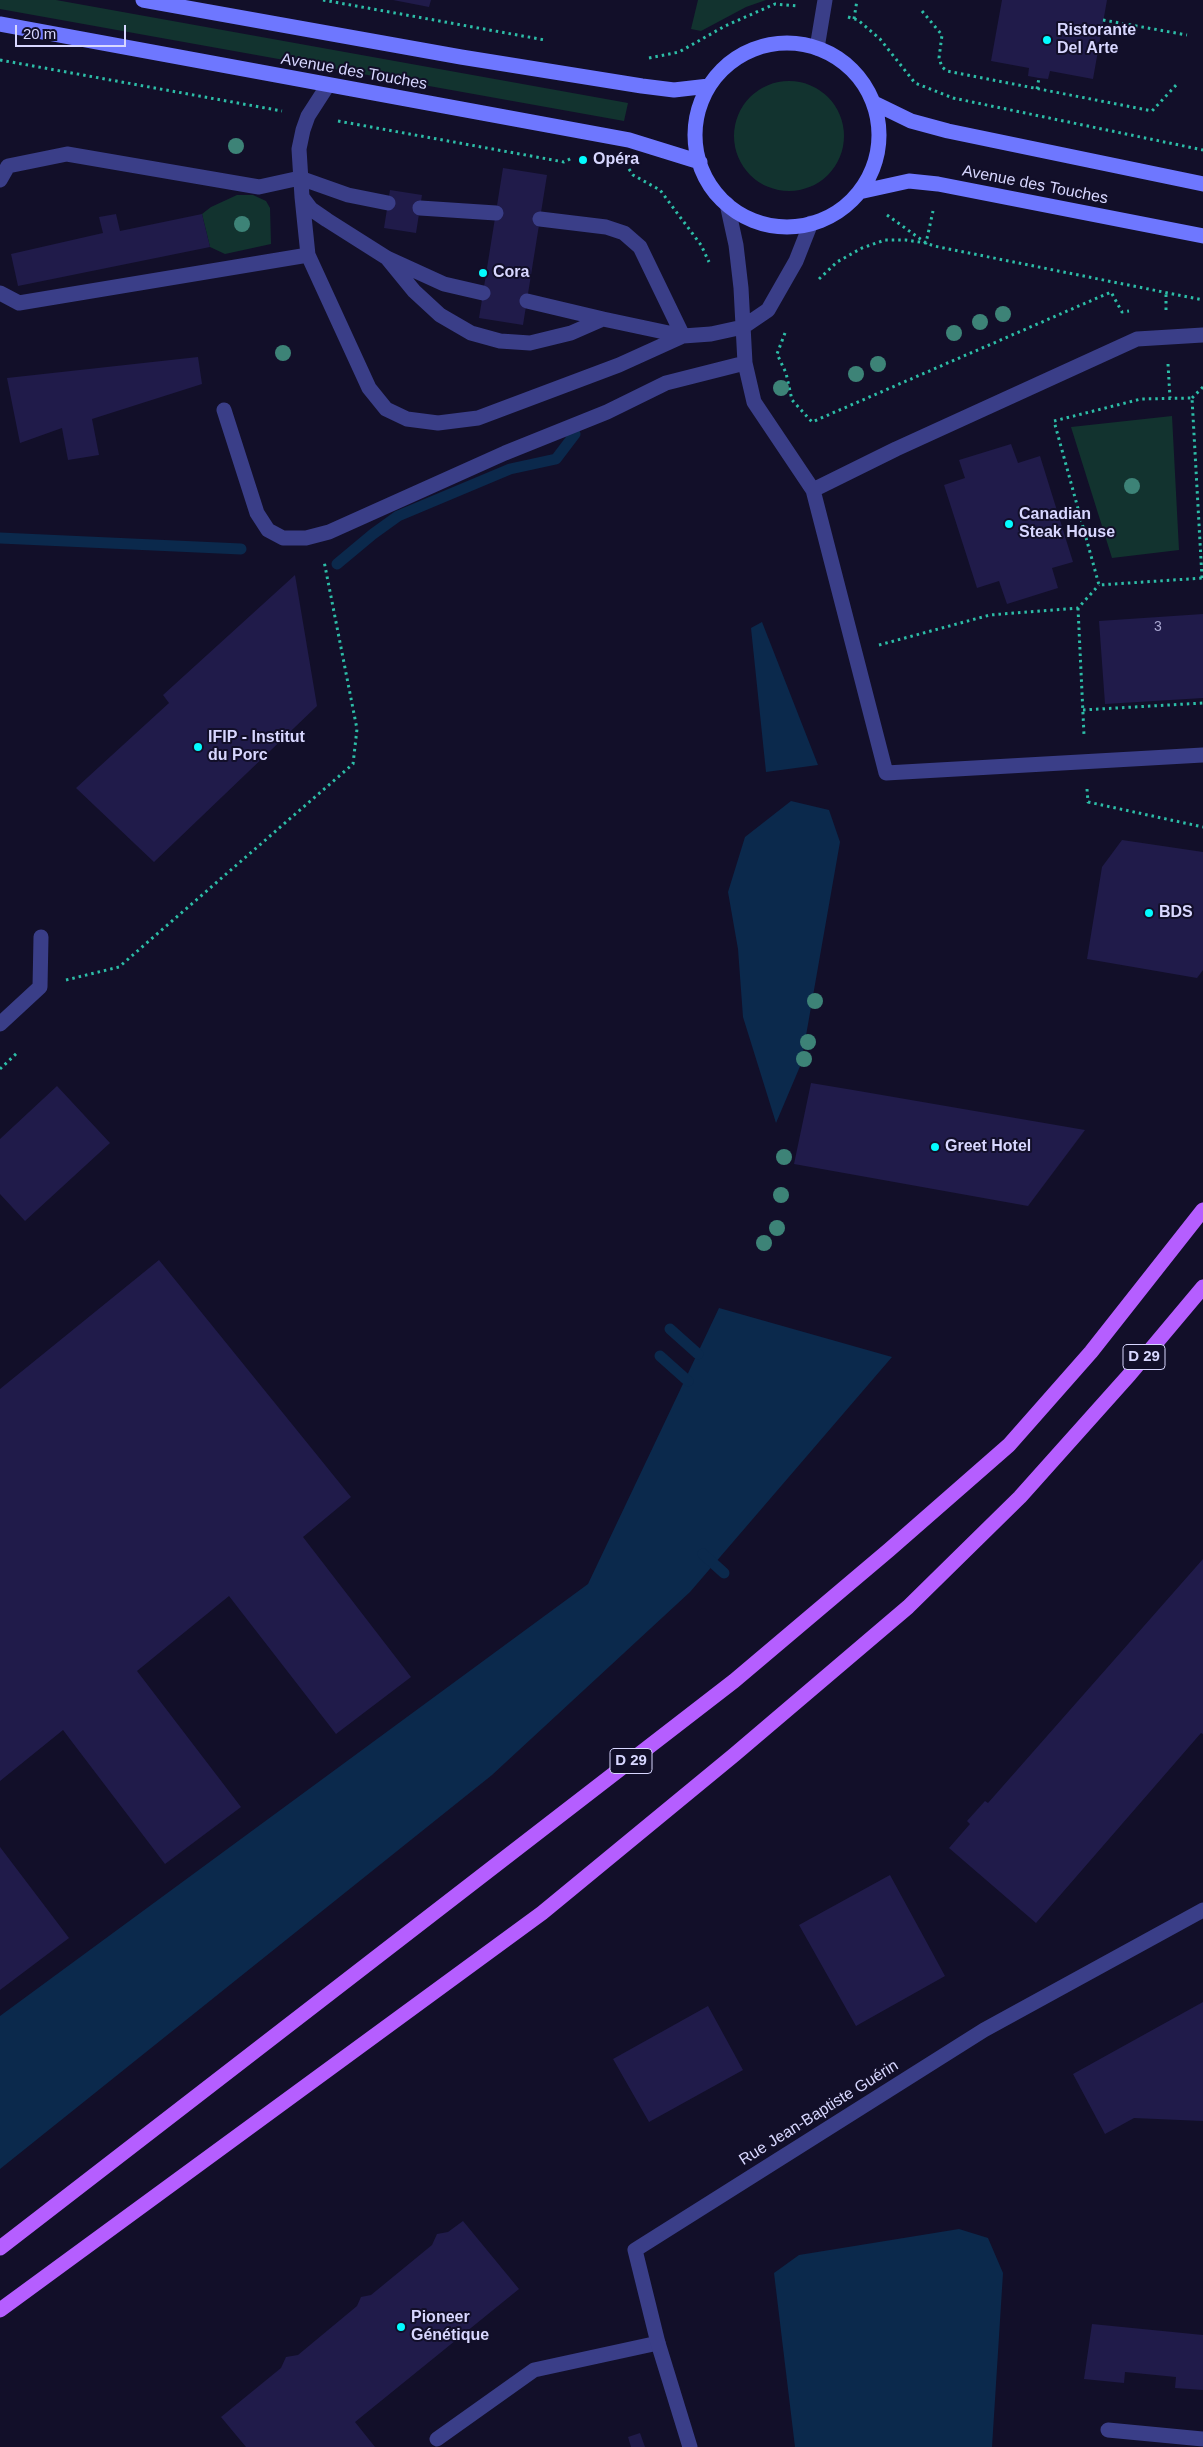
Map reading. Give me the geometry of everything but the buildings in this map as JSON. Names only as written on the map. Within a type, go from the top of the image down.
[{"type":"main road","name":"D 29","points":[[0,2248],[734,1681],[889,1550],[1009,1445],[1091,1352],[1203,1210]]},
{"type":"main road","name":"D 29","points":[[0,2310],[542,1913],[742,1748],[908,1607],[1020,1497],[1130,1374],[1203,1287]]},
{"type":"street","name":"Avenue des Touches","points":[[143,0],[461,57],[642,86],[674,90],[709,86]]},
{"type":"street","points":[[816,48],[826,0]]},
{"type":"street","name":"Avenue des Touches","points":[[0,24],[630,140],[700,162]]},
{"type":"street","points":[[792,43],[816,48],[835,56],[852,69],[865,84],[874,103],[878,121],[879,140],[876,158],[870,176],[860,192],[846,206],[829,217],[789,227],[766,224],[746,217],[727,204],[706,178],[696,143],[696,123],[701,104],[709,86],[725,67],[752,51],[768,45],[792,43]]},
{"type":"street","points":[[328,85],[308,116],[299,149],[308,255],[369,388],[386,409],[408,419],[438,423],[478,418],[619,365],[683,336]]},
{"type":"street","points":[[874,103],[911,121],[948,131],[1203,184]]},
{"type":"street","points":[[0,180],[8,166],[67,154],[260,187],[300,178],[348,195],[388,203]]},
{"type":"street","name":"Avenue des Touches","points":[[860,192],[909,181],[938,184],[1203,236]]},
{"type":"street","points":[[302,197],[311,209],[387,258],[444,284],[483,293]]},
{"type":"street","points":[[727,204],[736,245],[745,363],[754,402],[813,490],[886,773],[1203,755]]},
{"type":"street","points":[[420,208],[496,213]]},
{"type":"street","points":[[540,219],[606,227],[624,234],[640,247],[683,336]]},
{"type":"street","points":[[527,301],[683,336],[711,334],[743,327],[768,310],[779,294],[796,261],[811,223]]},
{"type":"street","points":[[0,292],[19,303],[308,255]]},
{"type":"street","points":[[387,258],[414,291],[440,314],[471,333],[500,341],[530,343],[571,333],[603,319]]},
{"type":"street","points":[[813,490],[896,449],[1137,339],[1203,335]]},
{"type":"street","points":[[224,410],[257,513],[268,530],[283,538],[319,536],[505,453],[607,412],[666,383],[745,363]]},
{"type":"street","points":[[0,1024],[40,987],[41,937]]},
{"type":"street","name":"Rue Jean-Baptiste Guérin","points":[[690,2447],[658,2343],[635,2250],[984,2030],[1203,1910]]},
{"type":"street","points":[[437,2440],[534,2370],[658,2343]]},
{"type":"street","points":[[1108,2430],[1203,2439]]},
{"type":"path","points":[[323,0],[467,25]]},
{"type":"path","points":[[854,19],[857,0]]},
{"type":"path","points":[[922,11],[942,35],[939,58],[942,67],[947,71],[1152,111],[1178,83]]},
{"type":"path","points":[[1104,20],[1187,35]]},
{"type":"path","points":[[1037,89],[1039,78]]},
{"type":"path","points":[[860,192],[888,216],[926,243],[934,246],[1203,300]]},
{"type":"path","points":[[786,330],[778,354],[786,372],[792,400],[812,422],[1110,292],[1122,312],[1131,311]]},
{"type":"path","points":[[1157,309],[1166,309]]},
{"type":"path","points":[[1166,336],[1170,398]]},
{"type":"path","points":[[1100,585],[1054,421],[1140,399],[1192,398],[1203,387]]},
{"type":"path","points":[[855,652],[990,615],[1078,608],[1100,585],[1203,578],[1192,398]]},
{"type":"path","points":[[40,987],[119,967],[353,764],[357,729],[319,536]]},
{"type":"path","points":[[1083,710],[1203,703]]},
{"type":"path","points":[[0,1069],[18,1052]]},
{"type":"green space","points":[[0,0],[56,0],[628,103],[624,121],[0,9]]},
{"type":"green space","points":[[698,0],[766,0],[746,7],[701,31],[691,29]]},
{"type":"green space","points":[[789,81],[810,85],[828,97],[840,115],[844,136],[840,157],[828,175],[810,187],[789,191],[768,187],[750,175],[738,157],[734,136],[738,115],[750,97],[768,85]]},
{"type":"green space","points":[[237,195],[253,195],[266,201],[270,208],[271,244],[225,254],[210,247],[202,214],[211,207]]},
{"type":"green space","points":[[1172,416],[1179,550],[1112,558],[1071,427]]},
{"type":"water","points":[[762,622],[818,765],[766,772],[751,628]]},
{"type":"water","points":[[791,801],[829,810],[840,842],[801,1064],[776,1123],[743,1017],[738,949],[728,892],[745,837]]},
{"type":"water","points":[[719,1308],[892,1357],[690,1592],[492,1775],[0,2169],[0,2016],[588,1584]]},
{"type":"water","points":[[959,2229],[988,2238],[1003,2273],[992,2447],[795,2447],[774,2273],[799,2255]]},
{"type":"waterway","points":[[337,564],[398,516],[510,469],[556,459],[575,434]]},
{"type":"waterway","points":[[0,538],[241,549]]},
{"type":"waterway","points":[[670,1329],[698,1354]]},
{"type":"waterway","points":[[660,1356],[688,1381]]},
{"type":"waterway","points":[[703,1554],[724,1573]]},
{"type":"place","name":"Ristorante Del Arte","points":[[1047,40]]},
{"type":"place","name":"Opéra","points":[[583,160]]},
{"type":"place","name":"Cora","points":[[483,273]]},
{"type":"place","name":"Canadian Steak House","points":[[1009,524]]},
{"type":"place","name":"IFIP - Institut du Porc","points":[[198,747]]},
{"type":"place","name":"BDS","points":[[1149,913]]},
{"type":"place","name":"Greet Hotel","points":[[935,1147]]},
{"type":"place","name":"Pioneer Génétique","points":[[401,2327]]}]
